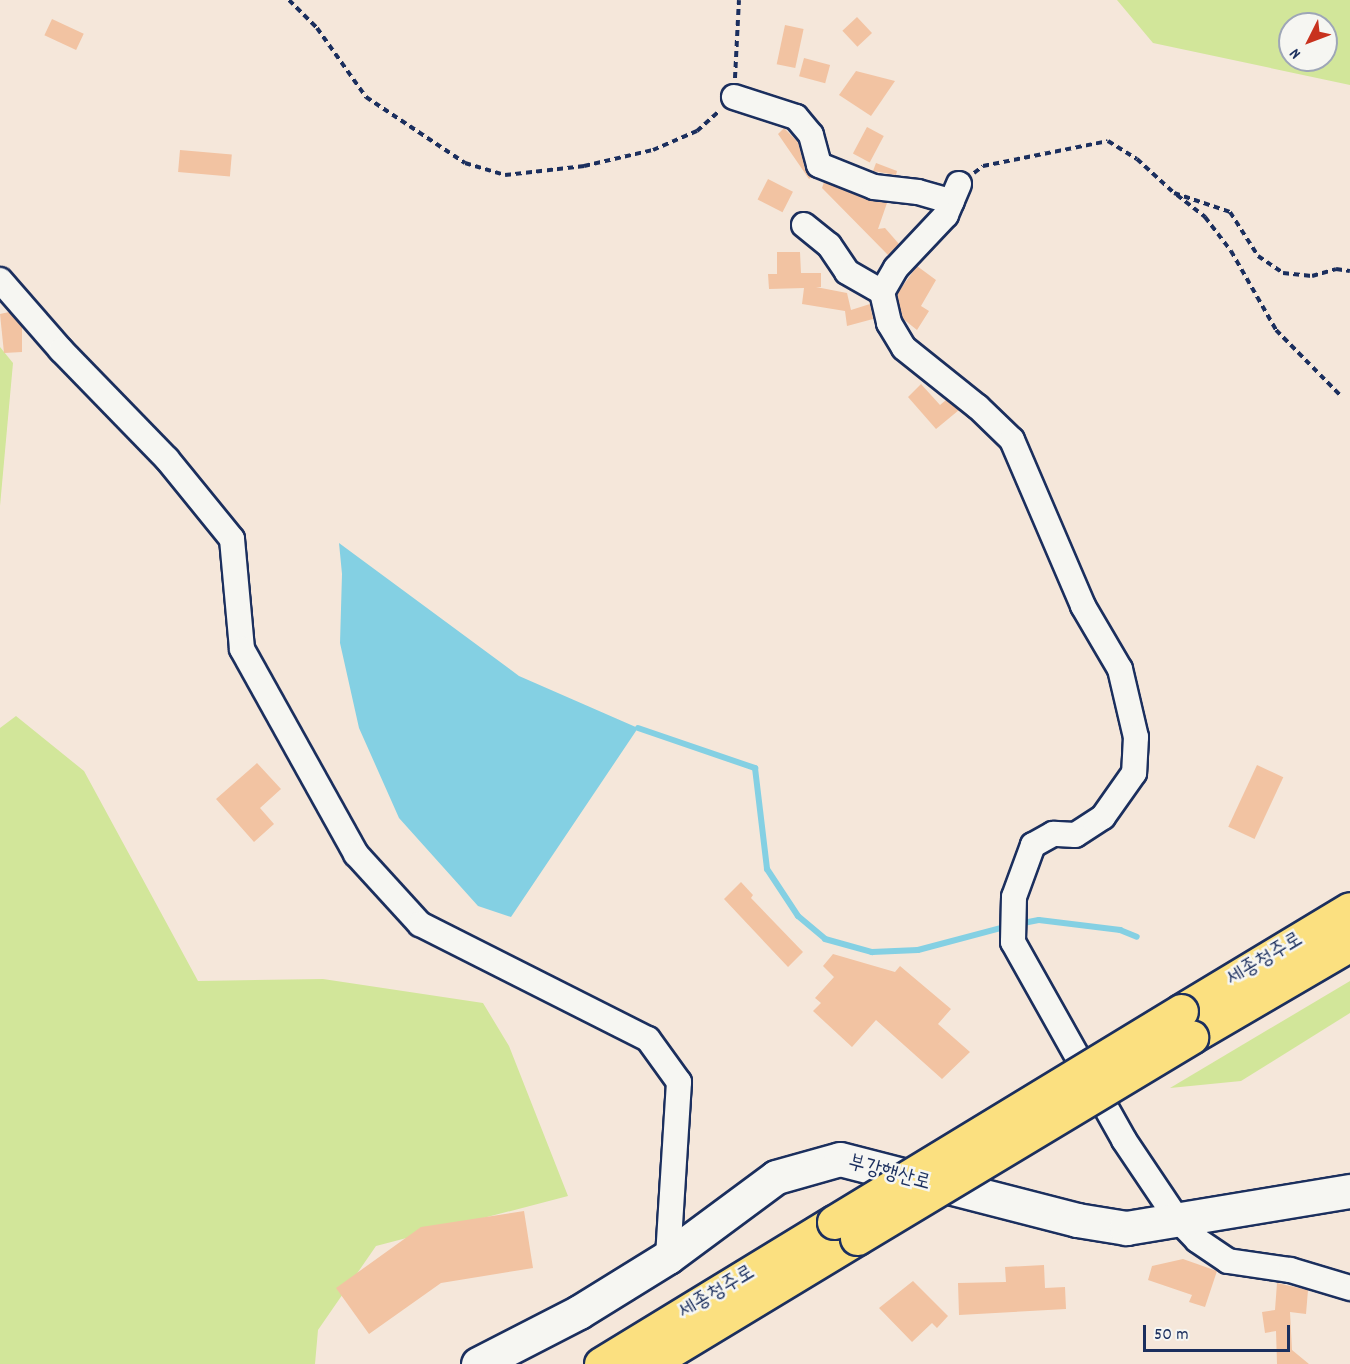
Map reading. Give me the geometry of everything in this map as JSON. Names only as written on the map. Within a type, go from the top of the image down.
[{"type":"highway","name":"세종청주로","points":[[1186,1024],[1350,909]]},
{"type":"highway","name":"세종청주로","points":[[1186,1024],[1350,944]]},
{"type":"highway","points":[[846,1230],[1186,1024]]},
{"type":"highway","name":"세종청주로","points":[[601,1364],[846,1230]]},
{"type":"highway","name":"세종청주로","points":[[649,1364],[846,1230]]},
{"type":"street","points":[[734,98],[796,117],[811,135],[819,165],[874,187],[956,193]]},
{"type":"street","points":[[956,193],[925,242],[896,268],[882,292],[889,323],[904,348],[978,407],[1012,440],[1083,606],[1120,669],[1136,737],[1134,773],[1103,817],[1075,835],[1053,834],[1033,845],[1014,897],[1013,939],[1124,1140],[1177,1219],[1197,1240],[1228,1261],[1290,1270],[1350,1288]]},
{"type":"street","points":[[804,225],[829,245],[847,272],[882,292]]},
{"type":"street","points":[[0,280],[61,350],[167,459],[232,539],[242,649],[356,854],[420,924],[648,1039],[679,1082],[668,1257]]},
{"type":"street","name":"부강행산로","points":[[478,1364],[579,1312],[668,1257],[776,1177],[840,1159],[1077,1221],[1126,1228],[1350,1191]]},
{"type":"path","points":[[289,0],[317,28],[366,97],[465,163],[505,175],[584,166],[653,150],[697,131],[734,98],[739,0]]},
{"type":"path","points":[[956,193],[983,166],[1108,141],[1137,159],[1204,217],[1231,250],[1276,330],[1340,395]]},
{"type":"path","points":[[1174,193],[1230,212],[1258,256],[1283,273],[1312,276],[1336,269],[1350,271]]},
{"type":"green space","points":[[1117,0],[1350,0],[1350,85],[1289,72],[1338,72],[1338,12],[1278,12],[1278,70],[1153,43]]},
{"type":"green space","points":[[0,347],[13,363],[0,506]]},
{"type":"green space","points":[[16,716],[84,771],[198,981],[323,979],[483,1003],[509,1046],[568,1196],[376,1246],[318,1330],[315,1364],[0,1364],[0,728]]},
{"type":"green space","points":[[1350,981],[1350,1013],[1241,1081],[1170,1088]]},
{"type":"water","points":[[339,543],[519,676],[638,728],[511,917],[478,906],[399,818],[359,728],[340,643],[342,574]]},
{"type":"building","points":[[857,17],[872,33],[857,47],[842,31]]},
{"type":"building","points":[[52,19],[84,34],[76,50],[44,35]]},
{"type":"building","points":[[785,25],[804,29],[795,68],[777,64]]},
{"type":"building","points":[[804,58],[830,65],[825,83],[799,76]]},
{"type":"building","points":[[856,71],[895,81],[871,116],[839,95]]},
{"type":"building","points":[[867,127],[884,136],[870,162],[853,153]]},
{"type":"building","points":[[784,128],[798,142],[805,169],[812,177],[809,179],[778,134]]},
{"type":"building","points":[[180,150],[232,155],[230,176],[178,172]]},
{"type":"building","points":[[876,163],[897,171],[896,175],[873,171]]},
{"type":"building","points":[[768,179],[793,192],[783,212],[758,199]]},
{"type":"building","points":[[824,182],[869,200],[887,203],[878,229],[885,228],[899,244],[888,255],[822,188]]},
{"type":"building","points":[[777,252],[800,252],[801,273],[821,273],[821,287],[816,287],[847,293],[851,310],[870,304],[873,319],[847,326],[845,311],[802,304],[804,288],[769,289],[768,274],[777,274]]},
{"type":"building","points":[[917,266],[936,280],[921,306],[929,311],[917,330],[902,318],[897,294]]},
{"type":"building","points":[[9,312],[22,327],[22,352],[4,353],[0,314]]},
{"type":"building","points":[[921,384],[940,405],[946,400],[959,410],[936,429],[908,397]]},
{"type":"building","points":[[257,763],[281,789],[260,808],[274,824],[254,842],[216,799]]},
{"type":"building","points":[[1257,765],[1283,777],[1255,839],[1228,827]]},
{"type":"building","points":[[741,882],[753,895],[751,898],[803,952],[788,967],[724,899]]},
{"type":"building","points":[[833,954],[895,972],[900,966],[951,1009],[938,1024],[970,1052],[942,1079],[876,1020],[852,1047],[813,1011],[821,1003],[815,998],[834,977],[823,966]]},
{"type":"building","points":[[524,1211],[533,1268],[441,1283],[369,1334],[336,1288],[421,1227]]},
{"type":"building","points":[[1183,1259],[1217,1271],[1205,1307],[1189,1302],[1192,1295],[1148,1280],[1152,1266]]},
{"type":"building","points":[[1044,1265],[1045,1288],[1065,1287],[1066,1309],[959,1315],[958,1283],[1006,1282],[1005,1267]]},
{"type":"building","points":[[913,1281],[948,1316],[937,1328],[932,1323],[912,1342],[879,1308]]},
{"type":"building","points":[[1277,1283],[1308,1290],[1306,1314],[1290,1312],[1292,1350],[1309,1364],[1277,1364],[1276,1331],[1265,1333],[1262,1312],[1275,1310]]},
{"type":"waterway","points":[[638,728],[755,768],[767,869],[798,916],[825,939],[872,952],[918,950],[1008,926]]},
{"type":"waterway","points":[[1018,924],[1039,920],[1120,930],[1137,937]]}]
